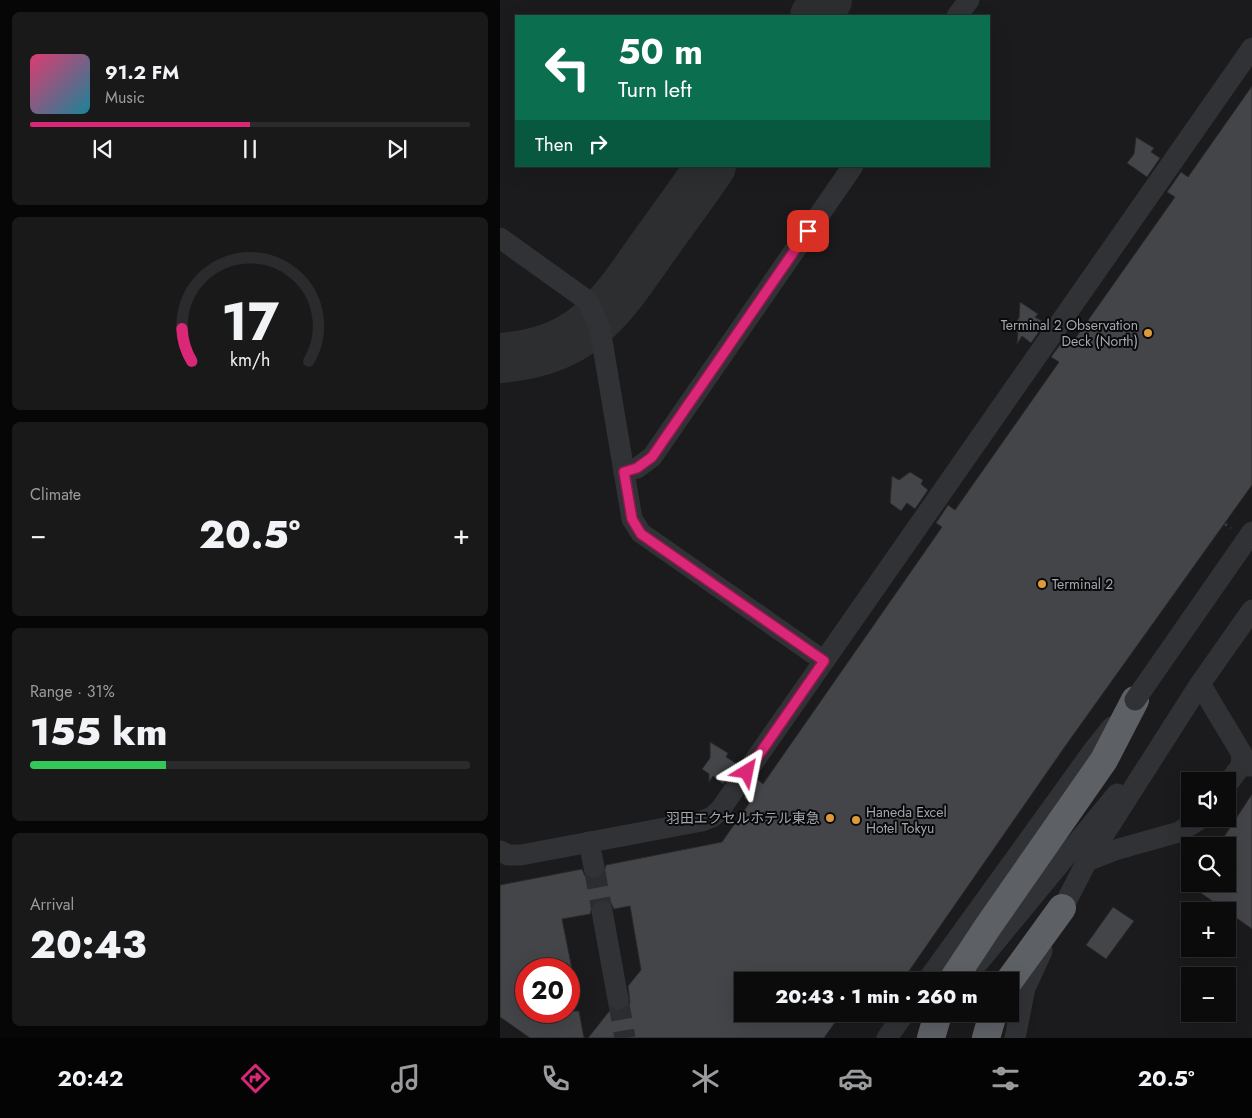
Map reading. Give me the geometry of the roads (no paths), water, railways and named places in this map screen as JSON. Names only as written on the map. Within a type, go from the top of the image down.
[{"type":"highway","points":[[958,972],[1104,760],[1135,700]]},
{"type":"highway","points":[[1016,972],[1062,908]]},
{"type":"highway","points":[[932,1038],[935,1022]]},
{"type":"highway","points":[[986,1038],[991,1022]]},
{"type":"street","points":[[958,15],[969,0]]},
{"type":"street","points":[[500,851],[508,855],[521,855],[712,817],[724,804],[1252,48]]},
{"type":"street","points":[[624,472],[637,468],[652,457],[852,167]]},
{"type":"street","points":[[500,238],[588,301],[600,329],[632,519],[641,534],[824,661]]},
{"type":"street","points":[[933,972],[1092,751],[1135,700],[1252,532]]},
{"type":"street","points":[[1015,1038],[1025,988],[1062,908],[1087,861],[1195,693],[1252,610]]},
{"type":"street","points":[[1195,693],[1242,754],[1240,772]]},
{"type":"street","points":[[971,972],[1195,693]]},
{"type":"street","points":[[1087,861],[1115,850],[1179,832],[1187,827]]},
{"type":"street","points":[[589,842],[594,867]]},
{"type":"street","points":[[602,912],[618,999]]},
{"type":"street","points":[[887,1038],[898,1022]]},
{"type":"street","points":[[916,1038],[930,1022]]},
{"type":"tunnel","points":[[594,867],[602,911]]},
{"type":"tunnel","points":[[618,999],[625,1038]]},
{"type":"place","name":"Terminal 2 Observation Deck (North)","points":[[1148,333]]},
{"type":"place","name":"Terminal 2","points":[[1042,584]]},
{"type":"place","name":"羽田エクセルホテル東急","points":[[830,818]]},
{"type":"place","name":"Haneda Excel Hotel Tokyu","points":[[856,820]]}]
